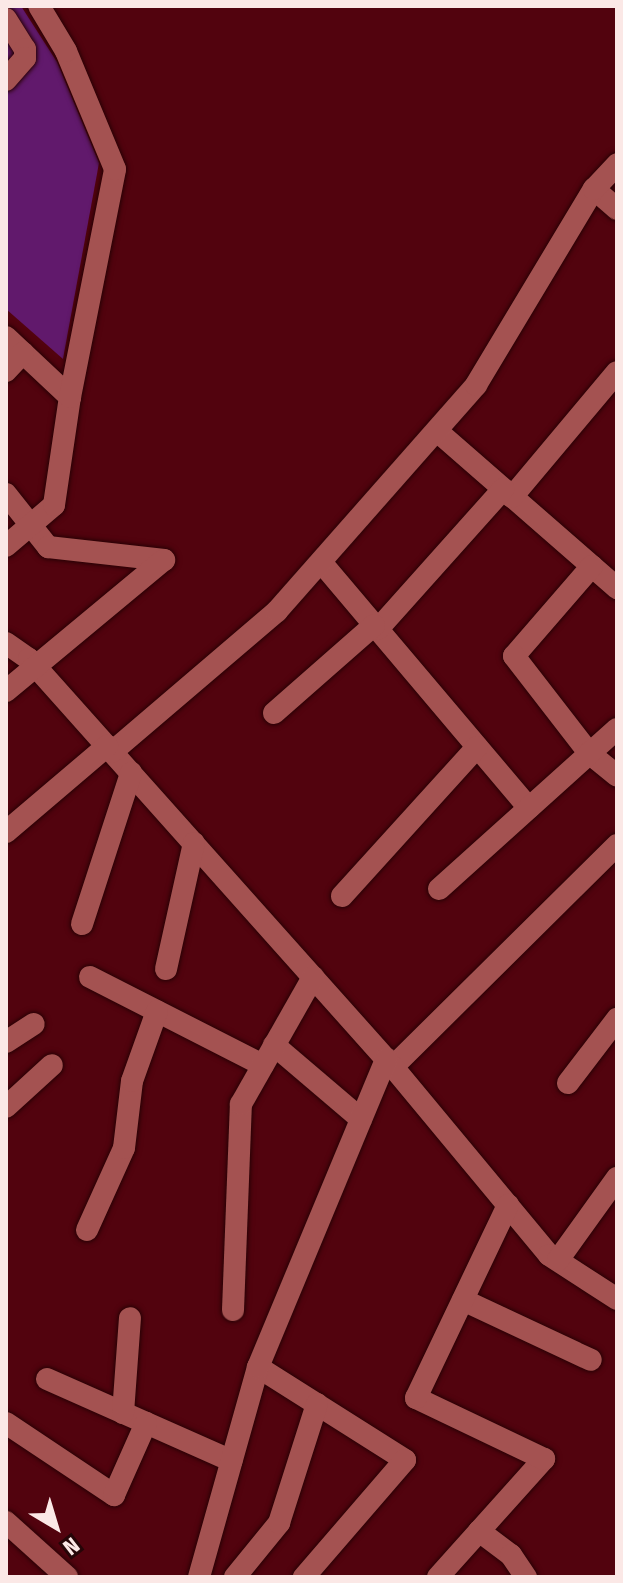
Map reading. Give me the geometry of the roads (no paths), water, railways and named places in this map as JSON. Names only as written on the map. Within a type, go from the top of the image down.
[{"type":"street","points":[[6,546],[54,505],[70,397],[115,169],[66,51],[39,6]]},
{"type":"street","points":[[6,19],[25,49],[25,58],[6,80]]},
{"type":"street","points":[[6,832],[277,611],[476,385],[594,189],[617,164]]},
{"type":"street","points":[[594,189],[617,209]]},
{"type":"street","points":[[6,337],[70,397]]},
{"type":"street","points":[[6,371],[23,353]]},
{"type":"street","points":[[274,713],[376,627],[508,493],[617,372]]},
{"type":"street","points":[[437,431],[617,588]]},
{"type":"street","points":[[6,494],[48,547],[164,560],[6,691]]},
{"type":"street","points":[[321,562],[529,808]]},
{"type":"street","points":[[592,566],[514,656],[589,753],[617,776]]},
{"type":"street","points":[[6,643],[36,666],[389,1063],[558,1260],[617,1299]]},
{"type":"street","points":[[439,889],[617,729]]},
{"type":"street","points":[[342,896],[477,747]]},
{"type":"street","points":[[82,924],[131,773]]},
{"type":"street","points":[[166,969],[194,843]]},
{"type":"street","points":[[199,1577],[258,1367],[361,1119],[389,1063],[617,845]]},
{"type":"street","points":[[90,977],[157,1011],[268,1055],[361,1119]]},
{"type":"street","points":[[233,1310],[241,1104],[313,977]]},
{"type":"street","points":[[87,1230],[124,1148],[132,1081],[157,1011]]},
{"type":"street","points":[[568,1083],[617,1019]]},
{"type":"street","points":[[6,1042],[34,1024]]},
{"type":"street","points":[[6,1107],[52,1065]]},
{"type":"street","points":[[558,1260],[617,1178]]},
{"type":"street","points":[[438,1577],[544,1459],[416,1398],[508,1205]]},
{"type":"street","points":[[463,1300],[591,1360]]},
{"type":"street","points":[[123,1413],[130,1318]]},
{"type":"street","points":[[258,1367],[405,1460],[304,1577]]},
{"type":"street","points":[[47,1379],[232,1461]]},
{"type":"street","points":[[235,1577],[279,1523],[317,1404]]},
{"type":"street","points":[[6,1423],[114,1495],[146,1423]]},
{"type":"street","points":[[6,1522],[67,1577]]},
{"type":"street","points":[[479,1531],[511,1555],[526,1577]]}]
